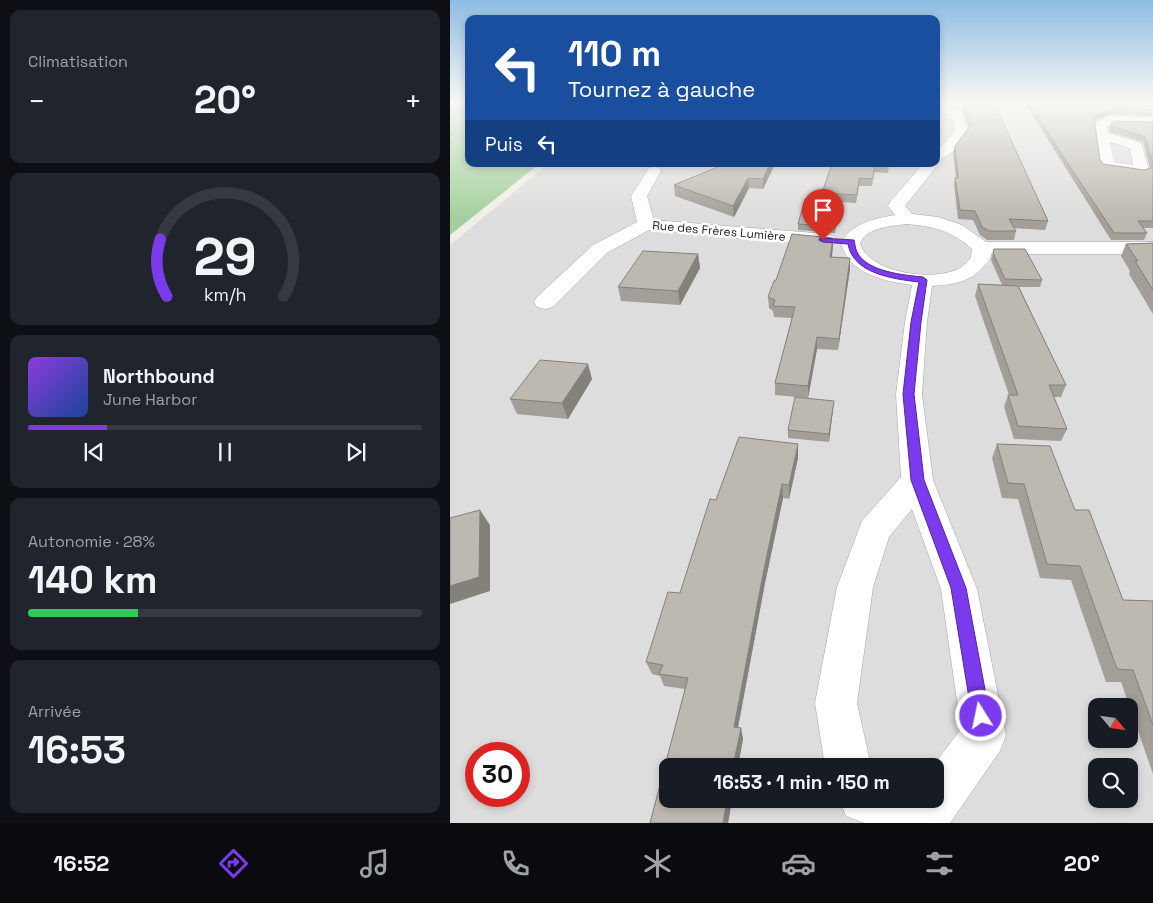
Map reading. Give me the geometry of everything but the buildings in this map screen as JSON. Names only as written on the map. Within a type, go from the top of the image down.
[{"type":"street","points":[[940,155],[954,141]]},
{"type":"street","points":[[907,219],[896,206],[927,167]]},
{"type":"street","points":[[545,302],[600,249],[646,224],[639,196],[654,171]]},
{"type":"street","points":[[907,219],[927,220],[947,225],[968,234],[980,248],[981,258],[968,272],[949,278],[923,280],[899,277],[882,272],[864,264],[853,252],[851,242],[855,234],[866,226],[887,220],[907,219]]},
{"type":"street","name":"Rue des Frères Lumière","points":[[646,224],[673,228],[851,242]]},
{"type":"street","points":[[980,248],[1153,248]]},
{"type":"street","points":[[923,280],[916,322],[909,394],[917,480],[958,588],[984,734],[944,791]]},
{"type":"street","points":[[846,758],[836,703],[855,587],[874,531],[917,480]]},
{"type":"shaded area","points":[[940,141],[1153,141],[1153,823],[450,823],[450,245],[544,167],[940,167]]},
{"type":"green space","points":[[450,141],[465,141],[465,167],[535,167],[450,235]]},
{"type":"route","points":[[823,240],[851,242],[853,252],[864,264],[899,277],[923,280],[916,322],[909,394],[917,480],[958,588],[981,716]]}]
